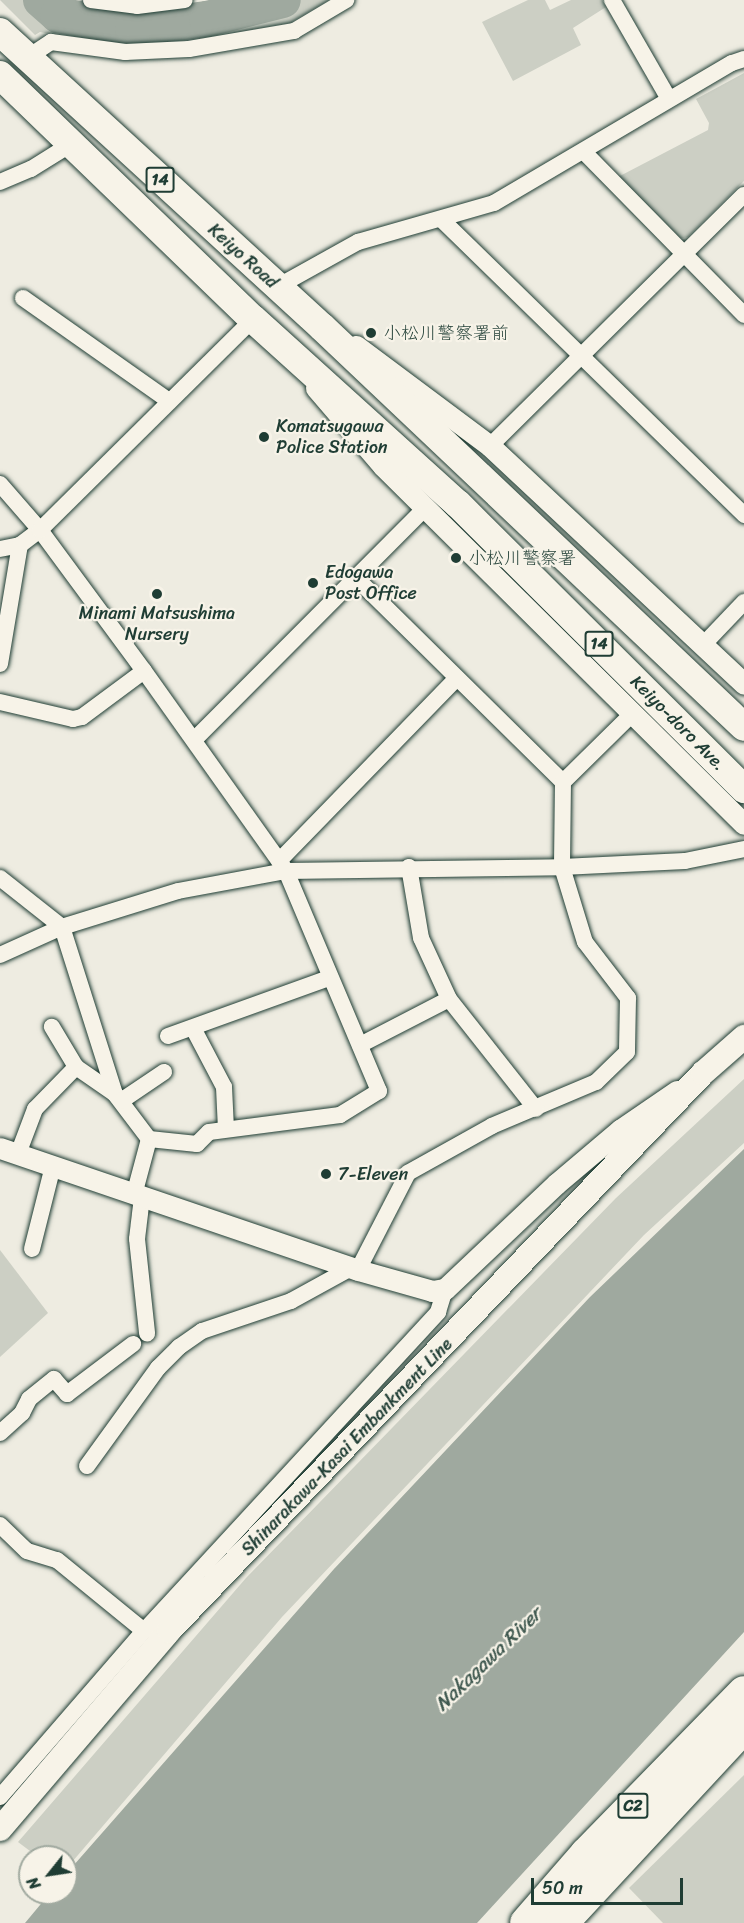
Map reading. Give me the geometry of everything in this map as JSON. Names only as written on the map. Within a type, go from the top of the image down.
[{"type":"highway","name":"Keiyo Road","points":[[0,32],[322,327],[744,727]]},
{"type":"highway","name":"Keiyo Road","points":[[0,75],[253,318],[466,512],[742,786]]},
{"type":"highway","name":"C2","points":[[526,1923],[586,1854],[744,1692]]},
{"type":"highway","name":"C2","points":[[562,1923],[744,1727]]},
{"type":"main road","name":"Shinarakawa-Kasai Embankment Line","points":[[0,1829],[169,1631],[576,1210],[703,1073],[744,1037]]},
{"type":"street","points":[[91,0],[136,6],[185,0]]},
{"type":"street","points":[[27,58],[51,42],[136,52],[189,49],[294,31],[346,0]]},
{"type":"street","points":[[612,0],[669,99]]},
{"type":"street","points":[[277,286],[358,242],[494,203],[585,153],[669,99],[744,59]]},
{"type":"street","points":[[0,182],[32,169],[71,144]]},
{"type":"street","points":[[585,153],[744,315]]},
{"type":"street","points":[[490,446],[744,195]]},
{"type":"street","points":[[441,219],[579,357],[744,515]]},
{"type":"street","points":[[23,298],[169,401]]},
{"type":"street","points":[[0,549],[20,545],[40,530],[253,318]]},
{"type":"street","points":[[322,327],[369,354],[490,446],[704,644],[744,684]]},
{"type":"street","points":[[292,353],[355,437],[744,824]]},
{"type":"street","points":[[0,484],[40,530],[283,866],[328,978],[379,1091],[340,1115],[209,1132],[197,1144],[149,1139]]},
{"type":"street","points":[[194,740],[357,579],[425,507]]},
{"type":"street","points":[[0,664],[20,545]]},
{"type":"street","points":[[357,579],[563,782]]},
{"type":"street","points":[[704,644],[744,602]]},
{"type":"street","points":[[0,702],[74,719],[82,717],[144,671]]},
{"type":"street","points":[[283,866],[457,678]]},
{"type":"street","points":[[87,1466],[158,1368],[179,1347],[202,1331],[291,1301],[354,1269],[408,1173],[492,1126],[596,1082],[627,1052],[628,998],[585,942],[562,867],[563,782],[633,713]]},
{"type":"street","points":[[0,955],[62,927],[178,891],[283,866],[562,867],[685,861],[744,849]]},
{"type":"street","points":[[410,867],[421,938],[449,999],[536,1109]]},
{"type":"street","points":[[0,878],[62,927],[118,1097]]},
{"type":"street","points":[[168,1036],[328,978]]},
{"type":"street","points":[[360,1045],[449,999]]},
{"type":"street","points":[[52,1027],[76,1067],[118,1097],[149,1139],[138,1196],[137,1239],[147,1333]]},
{"type":"street","points":[[193,1028],[224,1087],[226,1129]]},
{"type":"street","points":[[76,1067],[35,1109],[9,1151],[413,1288],[445,1289]]},
{"type":"street","points":[[118,1097],[164,1072]]},
{"type":"street","points":[[0,1797],[144,1631],[438,1312],[445,1289],[556,1184],[611,1138],[703,1073]]},
{"type":"street","points":[[32,1249],[53,1166]]},
{"type":"street","points":[[0,1433],[22,1413],[29,1399],[54,1379],[67,1394],[133,1344]]},
{"type":"street","points":[[0,1525],[27,1551],[57,1560],[144,1631]]},
{"type":"shaded area","points":[[0,0],[57,0],[77,11],[138,17],[232,0],[329,0],[290,23],[186,42],[123,48],[40,32],[35,35]]},
{"type":"shaded area","points":[[528,0],[545,0],[550,10],[571,0],[602,0],[606,7],[573,28],[581,45],[513,81],[482,22]]},
{"type":"shaded area","points":[[744,73],[744,181],[688,237],[678,239],[618,177],[708,130],[709,123],[696,99]]},
{"type":"shaded area","points":[[744,1079],[744,1143],[644,1235],[282,1617],[78,1855],[78,1845],[22,1845],[18,1842],[246,1578],[616,1198]]},
{"type":"shaded area","points":[[0,1250],[48,1313],[0,1357]]},
{"type":"shaded area","points":[[744,1775],[744,1923],[663,1923],[629,1888]]},
{"type":"water","name":"Nakagawa River","points":[[744,1149],[744,1632],[477,1923],[25,1923],[40,1905],[78,1905],[78,1860],[334,1569],[590,1297]]},
{"type":"waterway","points":[[41,0],[58,15],[133,29],[207,19],[283,0]]},
{"type":"place","name":"小松川警察署前","points":[[371,333]]},
{"type":"place","name":"Komatsugawa Police Station","points":[[264,437]]},
{"type":"place","name":"小松川警察署","points":[[456,558]]},
{"type":"place","name":"Edogawa Post Office","points":[[313,583]]},
{"type":"place","name":"Minami Matsushima Nursery","points":[[157,594]]},
{"type":"place","name":"7-Eleven","points":[[326,1174]]}]
